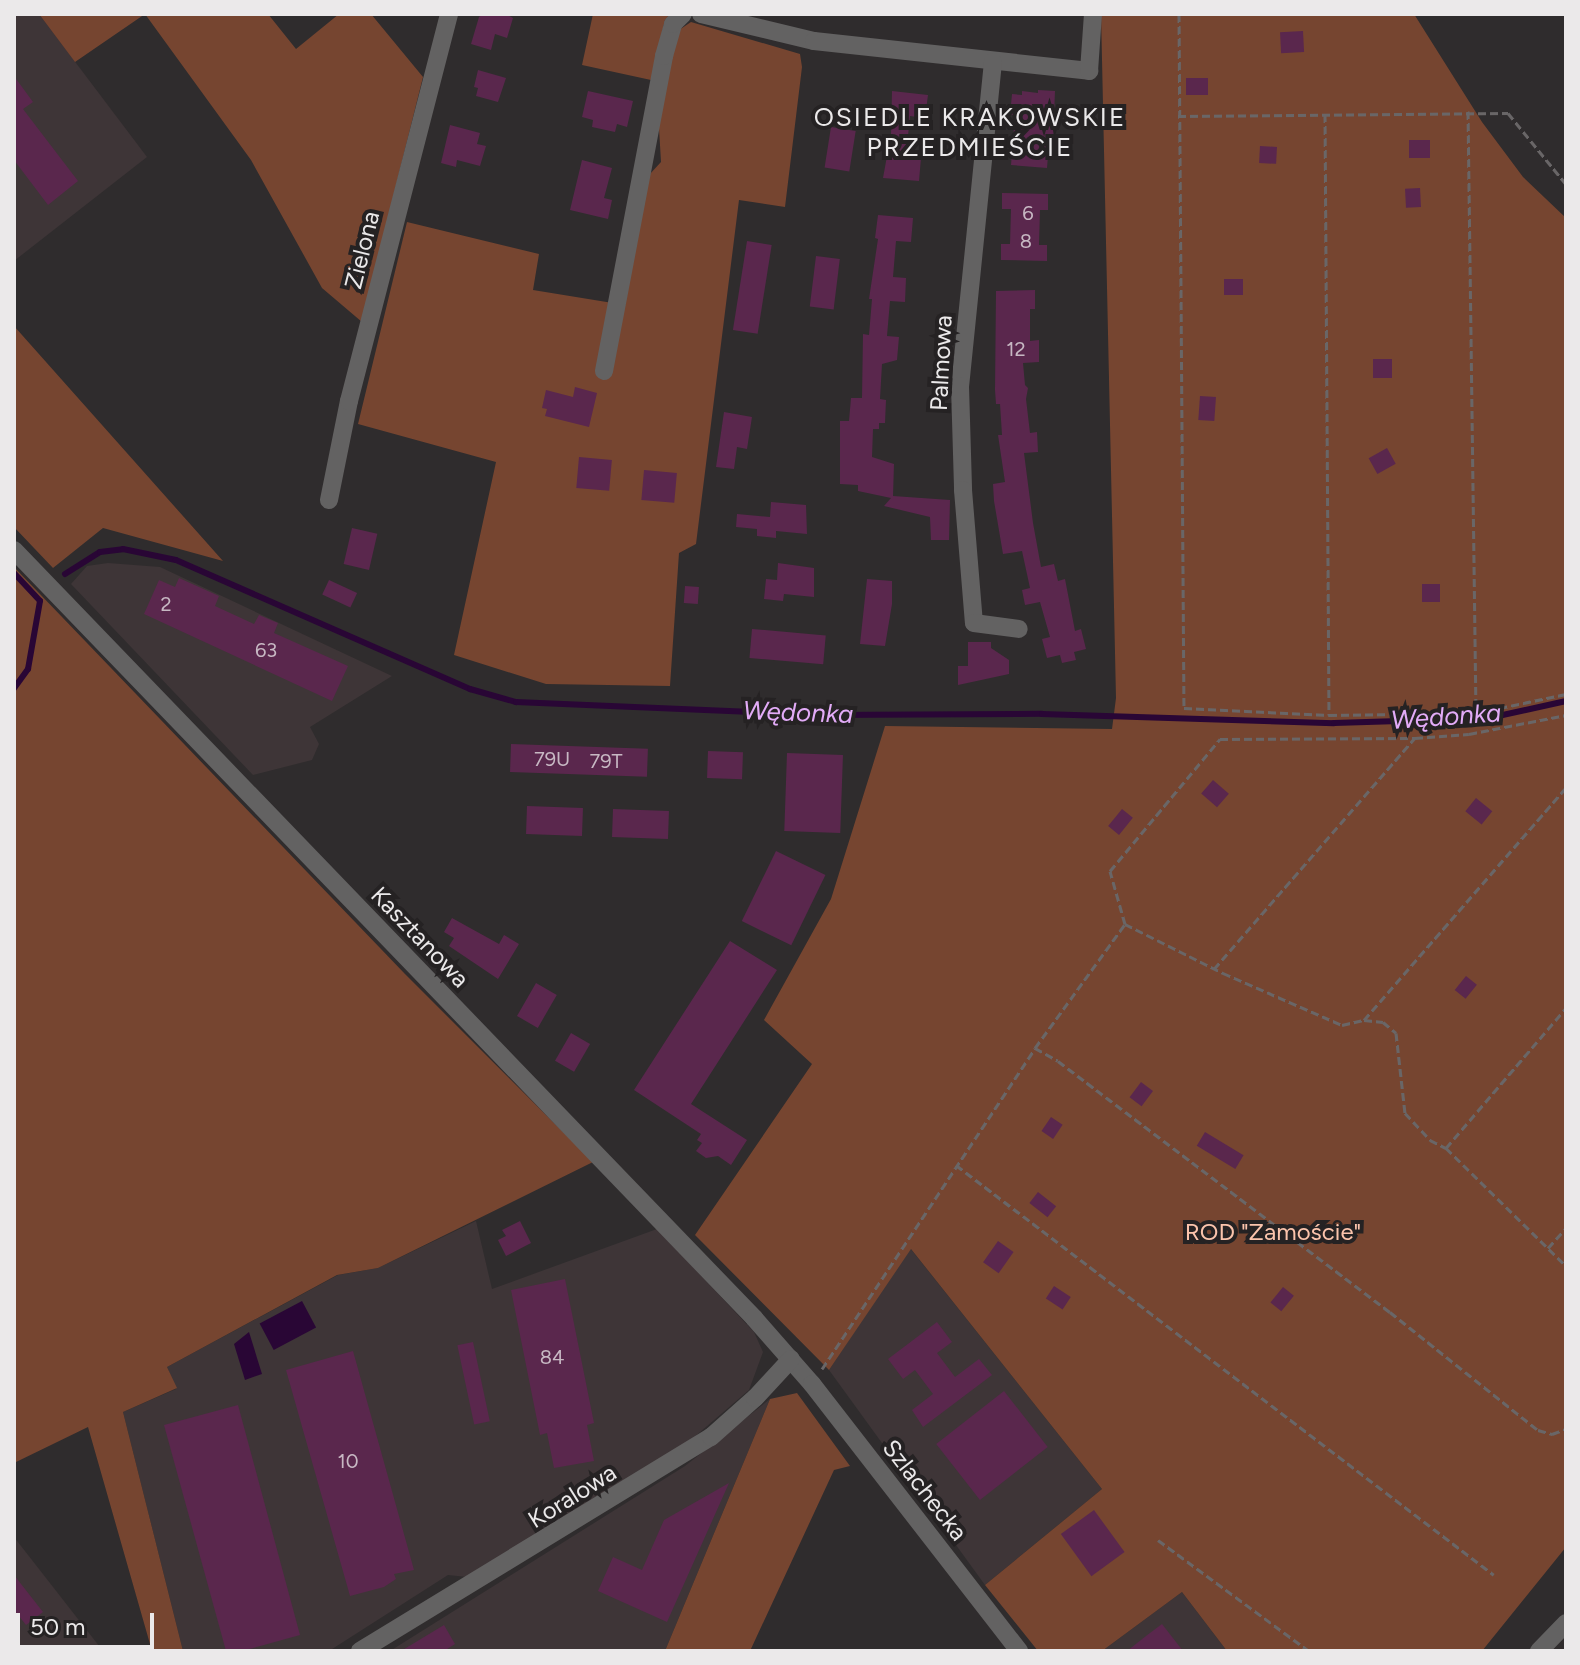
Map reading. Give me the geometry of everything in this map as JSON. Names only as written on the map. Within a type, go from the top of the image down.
[{"type":"street","name":"Zielona","points":[[329,500],[349,401],[449,14]]},
{"type":"street","points":[[604,371],[664,56],[673,24],[683,14]]},
{"type":"street","points":[[701,14],[814,41],[1089,71],[1093,14]]},
{"type":"street","name":"Palmowa","points":[[993,62],[960,386],[963,490],[974,623],[1019,629]]},
{"type":"street","name":"Kasztanowa","points":[[14,550],[791,1359]]},
{"type":"street","name":"Szlachecka","points":[[791,1359],[1019,1651]]},
{"type":"street","name":"Koralowa","points":[[360,1651],[711,1437],[755,1398],[791,1359]]},
{"type":"street","points":[[1539,1651],[1566,1623]]},
{"type":"path","points":[[1179,14],[1184,708],[1329,715],[1476,713],[1566,694]]},
{"type":"path","points":[[1468,111],[1476,713]]},
{"type":"path","points":[[1178,116],[1508,113],[1566,184]]},
{"type":"path","points":[[1325,114],[1329,715]]},
{"type":"path","points":[[1566,715],[1469,734],[1415,738],[1220,739],[1110,871],[1125,924],[1214,969],[1342,1025],[1364,1020],[1383,1022],[1396,1033],[1405,1113],[1430,1140],[1446,1148],[1566,1266]]},
{"type":"path","points":[[1214,969],[1415,738]]},
{"type":"path","points":[[1364,1020],[1566,788]]},
{"type":"path","points":[[812,1384],[1035,1048],[1125,924]]},
{"type":"path","points":[[1446,1148],[1566,1008]]},
{"type":"path","points":[[1035,1048],[1058,1061],[1390,1312],[1538,1430],[1552,1434],[1566,1429]]},
{"type":"path","points":[[956,1165],[1494,1575]]},
{"type":"path","points":[[1548,1248],[1566,1228]]},
{"type":"path","points":[[1158,1540],[1309,1651]]},
{"type":"shaded area","points":[[14,14],[39,14],[147,157],[14,261]]},
{"type":"shaded area","points":[[108,563],[160,567],[392,676],[310,727],[319,744],[312,760],[253,775],[71,584],[87,566]]},
{"type":"shaded area","points":[[476,1221],[492,1289],[657,1229],[754,1332],[763,1352],[749,1390],[685,1445],[467,1577],[448,1575],[329,1651],[183,1651],[123,1412],[176,1389],[167,1367],[338,1275],[378,1268]]},
{"type":"shaded area","points":[[910,1248],[1102,1489],[985,1585],[829,1370]]},
{"type":"shaded area","points":[[302,1301],[316,1327],[274,1350],[260,1324]]},
{"type":"shaded area","points":[[249,1332],[262,1374],[245,1380],[234,1344]]},
{"type":"shaded area","points":[[770,1399],[665,1651],[390,1651],[685,1466]]},
{"type":"shaded area","points":[[14,1537],[103,1651],[14,1651]]},
{"type":"shaded area","points":[[1182,1592],[1227,1651],[1102,1651]]},
{"type":"green space","points":[[39,14],[145,14],[75,62]]},
{"type":"green space","points":[[145,14],[268,14],[296,49],[339,14],[371,14],[423,77],[362,322],[322,288],[251,160]]},
{"type":"green space","points":[[593,14],[670,14],[665,20],[651,80],[582,65]]},
{"type":"green space","name":"ROD \"Zamoście\"","points":[[1101,14],[1414,14],[1482,122],[1523,177],[1566,218],[1566,1547],[1482,1651],[1227,1651],[1182,1592],[1102,1651],[1038,1651],[985,1585],[1102,1489],[911,1249],[829,1370],[695,1235],[812,1064],[764,1020],[831,899],[885,726],[1112,729],[1116,698]]},
{"type":"green space","points":[[691,22],[800,54],[802,67],[785,207],[739,200],[696,544],[679,553],[670,686],[546,684],[454,655],[496,462],[358,424],[407,222],[539,254],[533,290],[625,305],[649,175],[661,162],[658,111],[679,30]]},
{"type":"green space","points":[[14,326],[223,561],[103,528],[53,568],[14,527]]},
{"type":"green space","points":[[14,567],[405,974],[593,1162],[378,1268],[337,1275],[167,1367],[177,1388],[123,1412],[183,1651],[152,1651],[88,1427],[14,1463]]},
{"type":"green space","points":[[797,1393],[850,1466],[834,1470],[750,1651],[665,1651],[770,1399]]},
{"type":"building","points":[[483,14],[506,14],[513,18],[507,38],[495,34],[491,50],[471,44],[479,17]]},
{"type":"building","points":[[1303,31],[1304,52],[1281,53],[1280,32]]},
{"type":"building","points":[[478,70],[506,78],[498,102],[476,96],[478,88],[474,87]]},
{"type":"building","points":[[14,76],[33,102],[23,109],[78,181],[48,205],[14,160]]},
{"type":"building","points":[[1186,78],[1208,78],[1208,95],[1186,95]]},
{"type":"building","points":[[1038,90],[1055,91],[1053,142],[1049,144],[1047,168],[1011,165],[1015,115],[1010,115],[1012,94],[1022,95],[1022,91],[1038,93]]},
{"type":"building","points":[[588,91],[633,101],[627,127],[617,124],[615,132],[592,127],[593,120],[582,117]]},
{"type":"building","points":[[892,91],[928,95],[925,118],[910,116],[906,156],[921,158],[919,181],[883,178],[891,134]]},
{"type":"building","points":[[450,125],[480,133],[477,144],[486,146],[480,166],[457,160],[456,167],[441,163]]},
{"type":"building","points":[[831,127],[856,131],[849,171],[825,167]]},
{"type":"building","points":[[1409,140],[1430,140],[1430,158],[1409,158]]},
{"type":"building","points":[[1260,146],[1277,147],[1276,164],[1259,163]]},
{"type":"building","points":[[582,160],[612,168],[604,198],[612,200],[608,219],[570,210]]},
{"type":"building","points":[[1420,188],[1421,207],[1406,208],[1405,189]]},
{"type":"building","points":[[1002,193],[1048,194],[1048,210],[1040,210],[1039,245],[1047,245],[1047,261],[1001,260],[1001,244],[1010,244],[1011,209],[1002,209]]},
{"type":"building","points":[[878,215],[913,218],[911,242],[896,241],[893,277],[906,278],[905,302],[890,301],[887,336],[899,337],[897,360],[882,364],[880,399],[886,400],[885,423],[879,423],[879,429],[873,429],[872,457],[894,464],[893,496],[950,500],[949,540],[931,540],[930,517],[884,506],[891,498],[858,491],[858,485],[840,484],[840,421],[849,421],[851,398],[862,398],[863,334],[869,335],[872,299],[869,299],[878,239],[875,238]]},
{"type":"building","points":[[747,241],[772,245],[758,334],[733,330]]},
{"type":"building","points":[[816,256],[840,259],[834,310],[810,307]]},
{"type":"building","points":[[1224,279],[1243,279],[1243,295],[1224,295]]},
{"type":"building","points":[[1035,290],[1035,309],[1030,309],[1030,341],[1039,340],[1039,362],[1023,363],[1028,388],[1026,399],[1030,433],[1037,432],[1038,452],[1024,453],[1033,523],[1041,567],[1054,564],[1058,581],[1065,579],[1075,631],[1081,629],[1086,649],[1074,652],[1076,660],[1062,663],[1060,655],[1047,658],[1042,639],[1050,637],[1040,602],[1025,605],[1022,590],[1030,588],[1022,551],[1003,554],[994,501],[993,484],[1005,482],[998,435],[1002,435],[1000,404],[996,404],[995,390],[996,291]]},
{"type":"building","points":[[1373,359],[1392,359],[1392,378],[1373,378]]},
{"type":"building","points":[[575,387],[597,393],[589,427],[545,416],[547,409],[542,408],[546,390],[573,397]]},
{"type":"building","points":[[1200,396],[1216,397],[1214,421],[1198,420]]},
{"type":"building","points":[[724,412],[752,417],[747,449],[737,447],[734,469],[716,467]]},
{"type":"building","points":[[1387,448],[1396,464],[1377,474],[1369,458]]},
{"type":"building","points":[[579,457],[612,460],[609,491],[576,488]]},
{"type":"building","points":[[644,470],[677,473],[674,503],[641,500]]},
{"type":"building","points":[[771,502],[806,505],[807,534],[776,531],[776,538],[757,536],[757,529],[736,527],[737,514],[770,517]]},
{"type":"building","points":[[352,528],[377,534],[369,570],[344,564]]},
{"type":"building","points":[[778,563],[814,568],[814,597],[784,594],[783,601],[764,599],[766,579],[777,580]]},
{"type":"building","points":[[179,578],[219,596],[215,606],[254,624],[259,615],[278,623],[274,633],[348,666],[332,701],[144,614],[159,580],[175,587]]},
{"type":"building","points":[[867,579],[892,581],[892,604],[885,646],[860,644]]},
{"type":"building","points":[[329,580],[357,593],[350,608],[322,595]]},
{"type":"building","points":[[1422,584],[1440,584],[1440,602],[1422,602]]},
{"type":"building","points":[[685,586],[699,587],[698,604],[684,603]]},
{"type":"building","points":[[752,629],[826,635],[823,664],[749,658]]},
{"type":"building","points":[[968,642],[991,642],[991,648],[1009,660],[1009,674],[958,685],[958,666],[968,666]]},
{"type":"building","points":[[511,744],[648,749],[647,777],[510,772]]},
{"type":"building","points":[[708,751],[743,752],[742,779],[707,778]]},
{"type":"building","points":[[787,753],[843,755],[840,833],[784,831]]},
{"type":"building","points":[[1213,780],[1229,794],[1217,807],[1201,794]]},
{"type":"building","points":[[1476,798],[1492,811],[1482,824],[1465,811]]},
{"type":"building","points":[[527,806],[583,808],[582,836],[526,834]]},
{"type":"building","points":[[613,809],[669,811],[668,839],[612,837]]},
{"type":"building","points":[[1122,809],[1133,818],[1119,835],[1108,826]]},
{"type":"building","points":[[776,851],[825,875],[791,945],[742,921]]},
{"type":"building","points":[[452,918],[499,944],[504,935],[519,944],[498,979],[449,946],[454,938],[444,932]]},
{"type":"building","points":[[730,941],[777,970],[691,1104],[747,1140],[731,1165],[718,1156],[706,1158],[696,1151],[702,1143],[697,1140],[701,1134],[634,1090]]},
{"type":"building","points":[[1466,976],[1477,985],[1466,999],[1455,990]]},
{"type":"building","points":[[536,983],[557,995],[538,1028],[517,1016]]},
{"type":"building","points":[[571,1033],[590,1044],[574,1072],[555,1061]]},
{"type":"building","points":[[1141,1082],[1153,1091],[1142,1106],[1130,1097]]},
{"type":"building","points":[[1051,1117],[1063,1125],[1053,1139],[1041,1131]]},
{"type":"building","points":[[1205,1132],[1244,1155],[1235,1169],[1197,1146]]},
{"type":"building","points":[[1038,1192],[1056,1206],[1048,1217],[1029,1203]]},
{"type":"building","points":[[520,1221],[531,1243],[506,1256],[498,1240],[506,1236],[502,1230]]},
{"type":"building","points":[[998,1241],[1014,1252],[999,1273],[983,1262]]},
{"type":"building","points":[[565,1279],[594,1423],[587,1425],[594,1461],[554,1468],[547,1433],[540,1435],[511,1290]]},
{"type":"building","points":[[1054,1286],[1071,1297],[1063,1309],[1046,1299]]},
{"type":"building","points":[[1283,1287],[1294,1296],[1281,1311],[1270,1303]]},
{"type":"building","points":[[937,1322],[952,1342],[937,1353],[955,1377],[979,1359],[992,1375],[923,1427],[912,1410],[933,1394],[915,1370],[903,1379],[888,1359]]},
{"type":"building","points":[[473,1342],[490,1421],[474,1425],[457,1345]]},
{"type":"building","points":[[353,1351],[414,1570],[394,1574],[396,1579],[384,1587],[350,1596],[286,1370]]},
{"type":"building","points":[[1004,1391],[1048,1447],[980,1500],[936,1444]]},
{"type":"building","points":[[238,1405],[300,1635],[242,1651],[226,1651],[164,1425]]},
{"type":"building","points":[[729,1483],[667,1622],[598,1591],[613,1557],[642,1570],[664,1520]]},
{"type":"building","points":[[1094,1510],[1125,1552],[1091,1576],[1061,1534]]},
{"type":"building","points":[[14,1575],[43,1612],[26,1625],[14,1610]]},
{"type":"building","points":[[1162,1624],[1183,1651],[1127,1651],[1146,1636]]},
{"type":"building","points":[[444,1625],[455,1644],[444,1651],[401,1651]]},
{"type":"waterway","name":"Wędonka","points":[[65,574],[100,552],[123,549],[176,560],[470,689],[516,702],[822,715],[1042,714],[1334,723],[1489,718],[1566,701]]},
{"type":"waterway","points":[[14,573],[40,601],[28,669],[14,688]]},
{"type":"district","name":"OSIEDLE KRAKOWSKIE PRZEDMIEŚCIE","points":[[970,133]]}]
